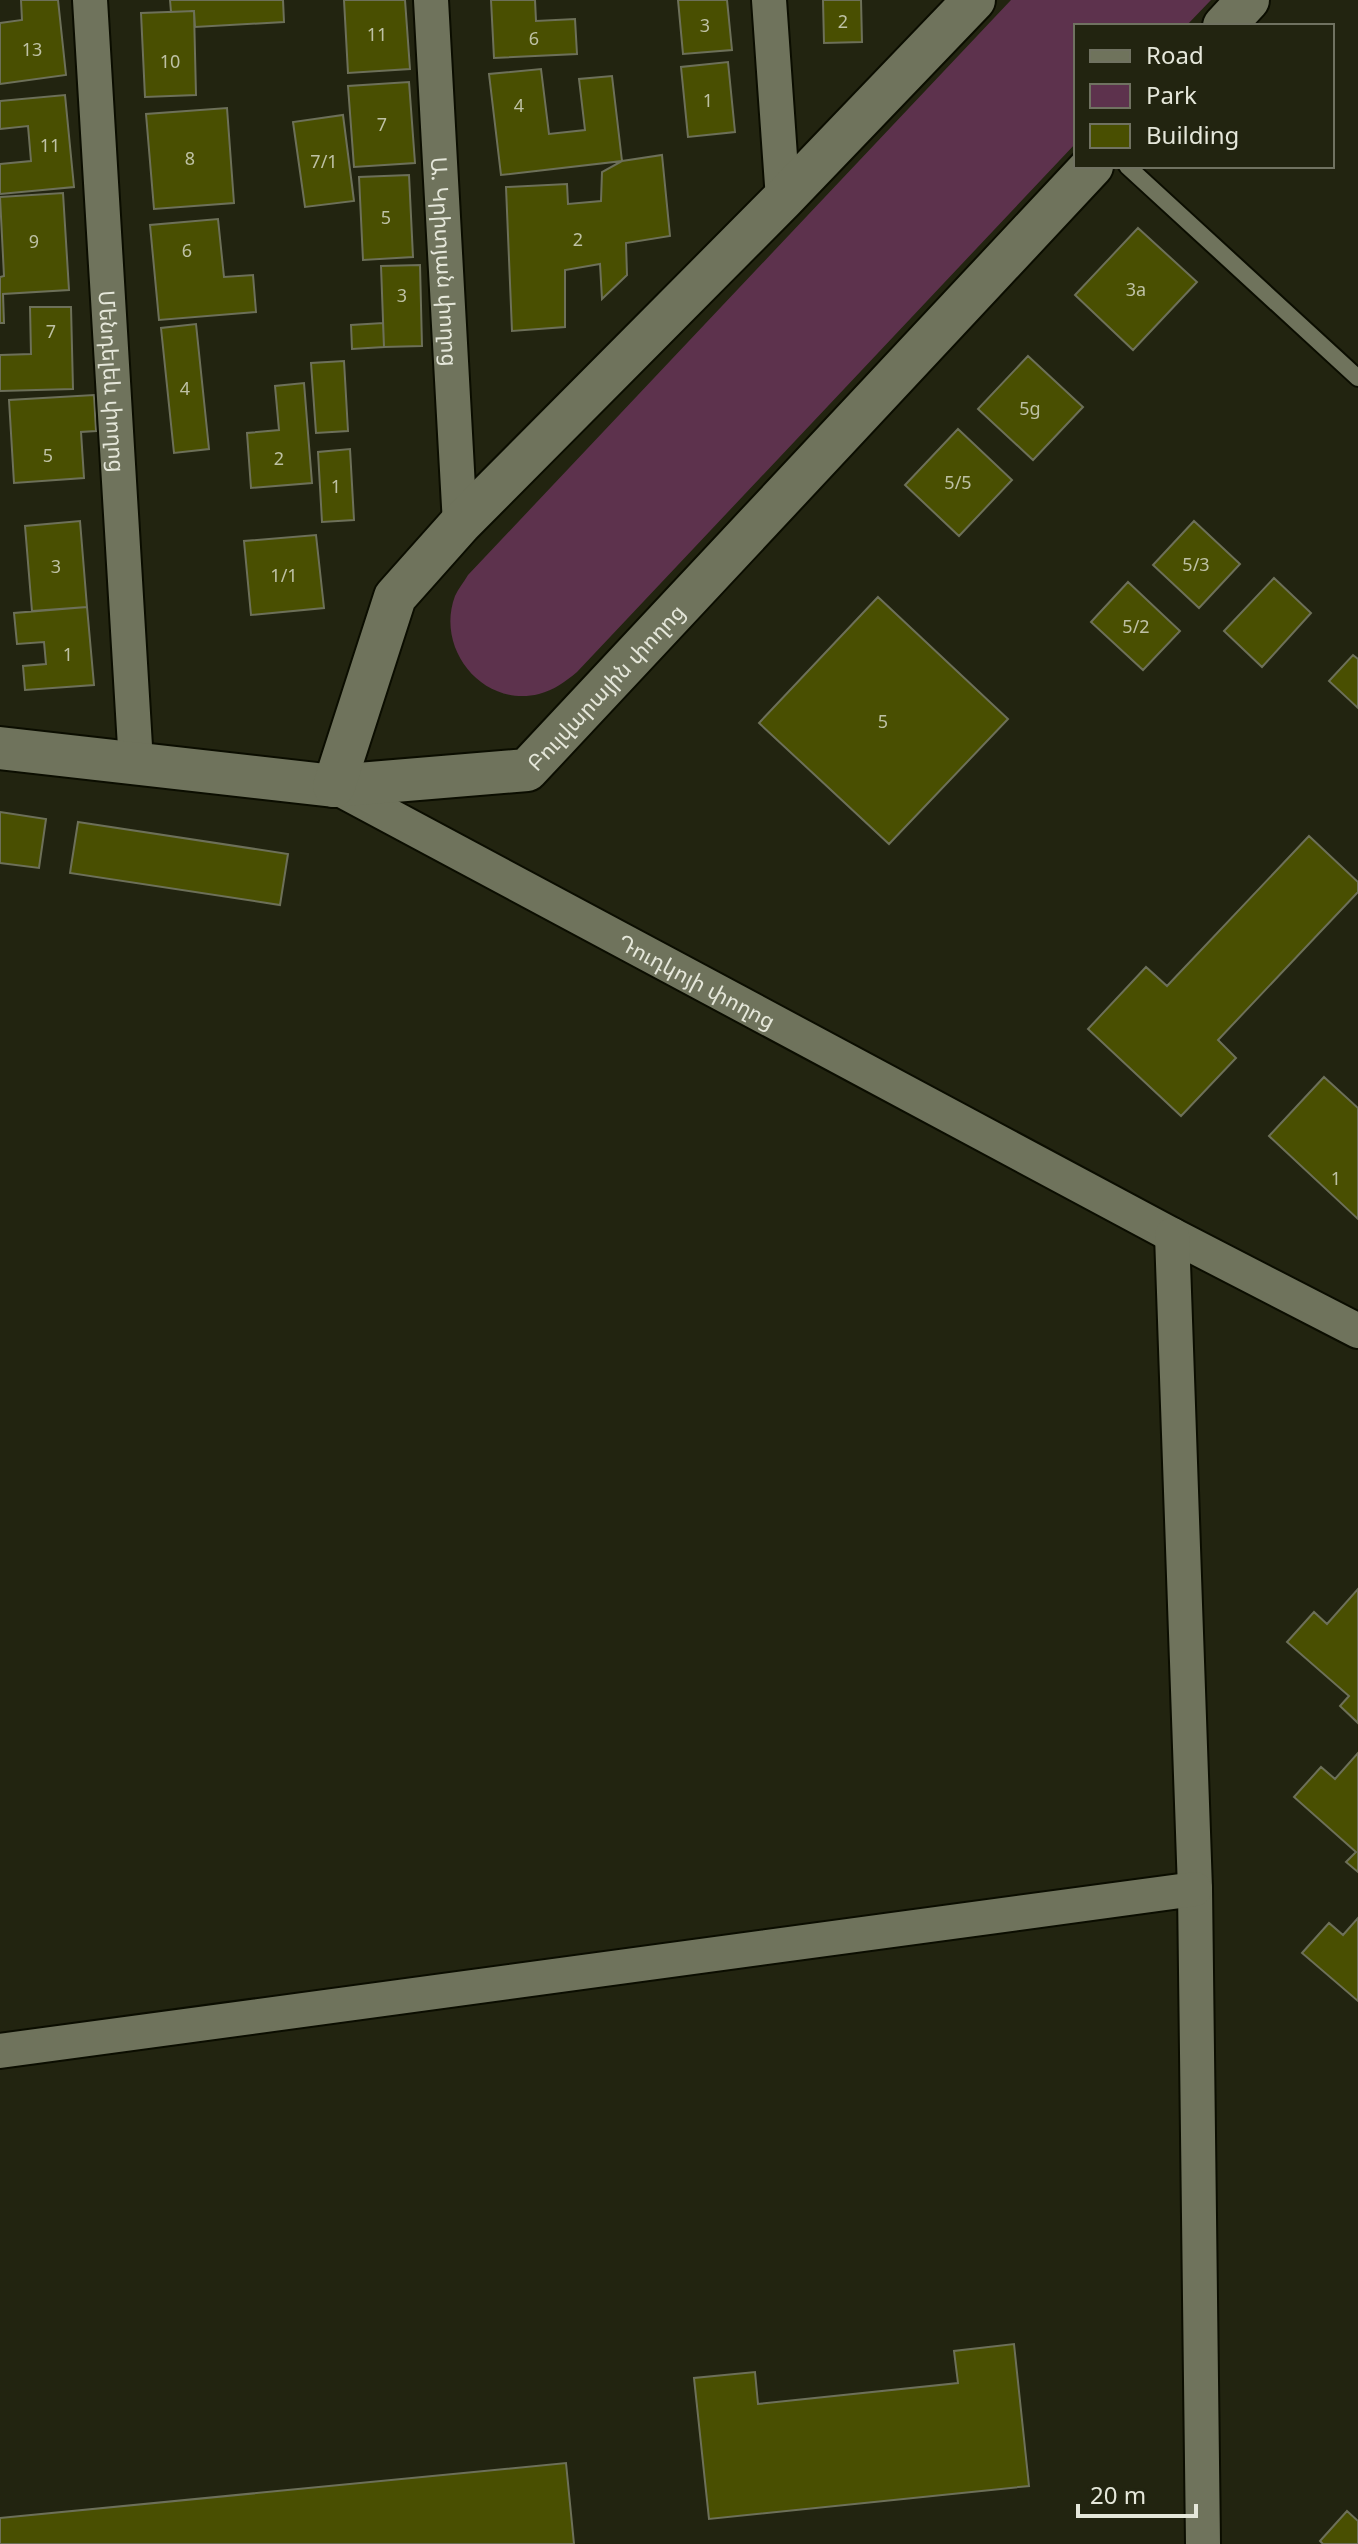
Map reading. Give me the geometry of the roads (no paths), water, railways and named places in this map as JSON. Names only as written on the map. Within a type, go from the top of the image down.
[{"type":"street","name":"Մենդելեև փողոց","points":[[90,0],[136,763]]},
{"type":"street","name":"Ա. Կրիտյան փողոց","points":[[431,0],[460,524]]},
{"type":"street","points":[[769,0],[783,199]]},
{"type":"street","points":[[334,786],[395,597],[460,524],[783,199],[974,0]]},
{"type":"street","points":[[1226,24],[1248,0]]},
{"type":"street","name":"Բուլվարային փողոց","points":[[334,786],[527,770],[1090,168]]},
{"type":"street","name":"Դուդկոյի փողոց","points":[[0,748],[334,786],[1172,1235],[1358,1331]]},
{"type":"street","points":[[1172,1235],[1195,1889],[1203,2544]]},
{"type":"street","points":[[0,2051],[1195,1889]]},
{"type":"lane","points":[[1129,168],[1358,378]]}]
